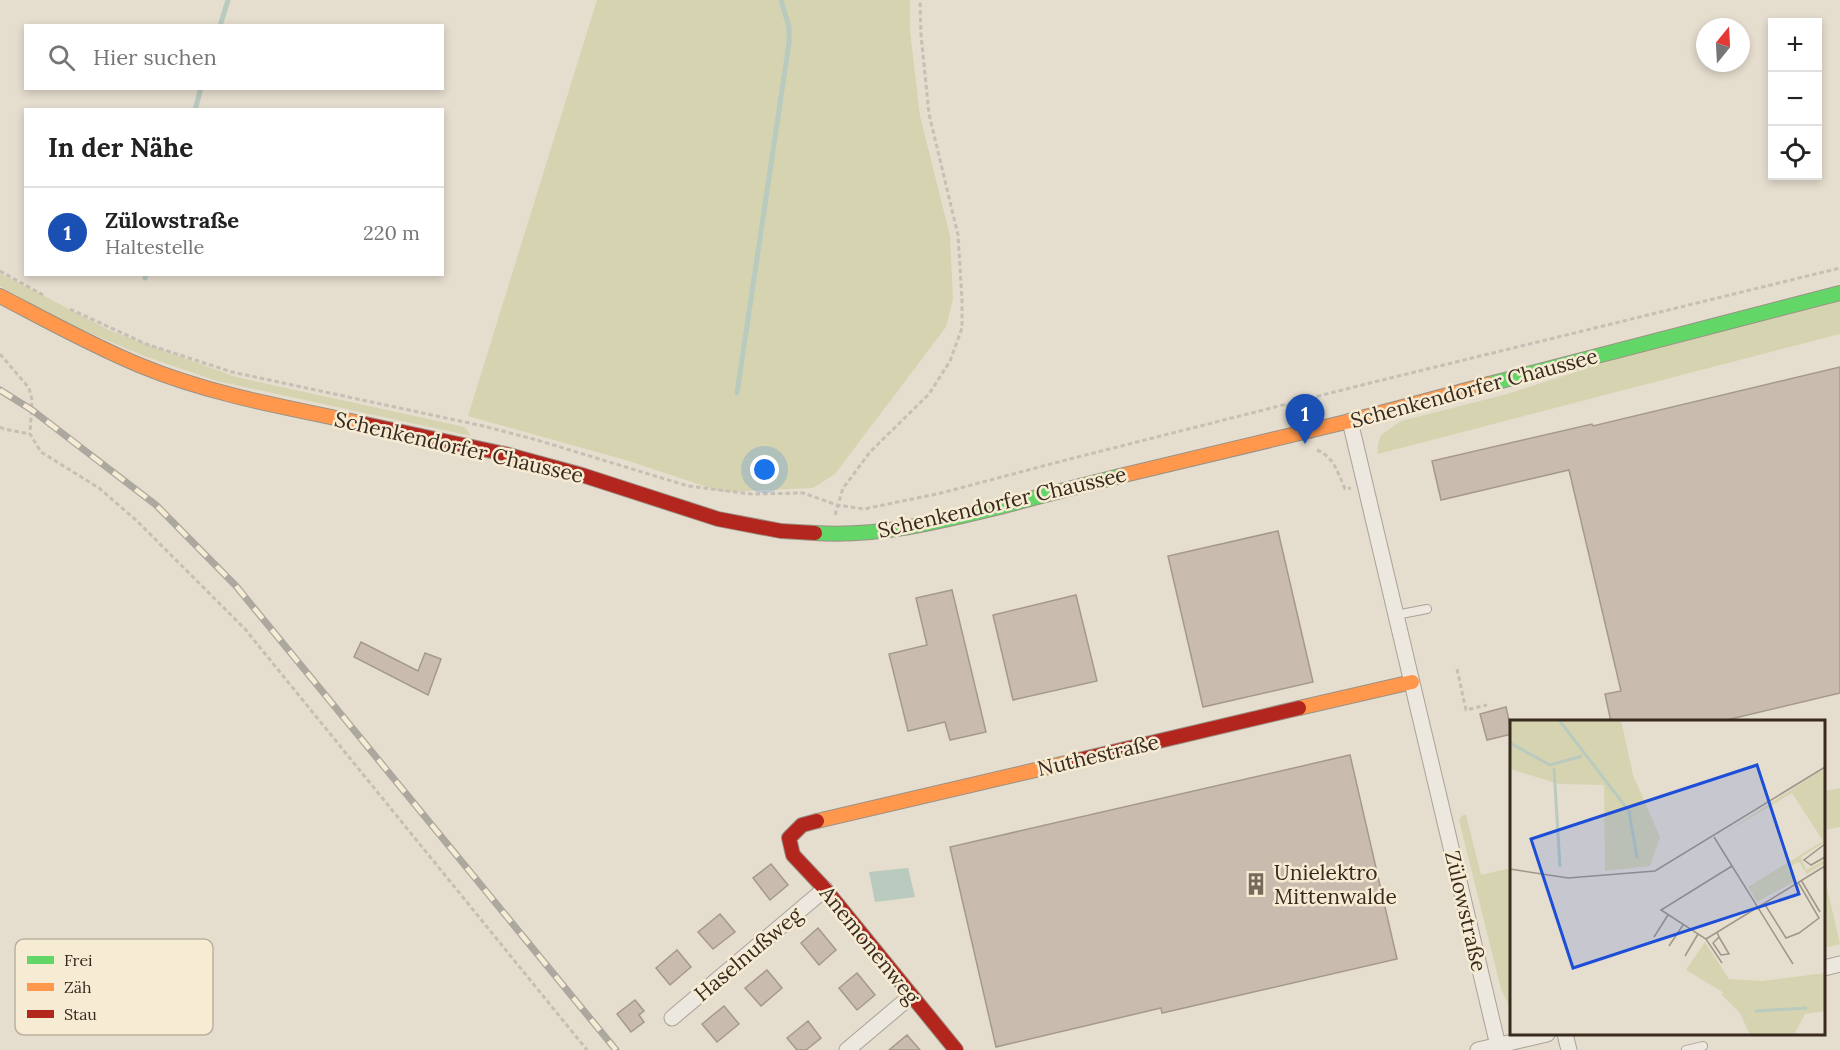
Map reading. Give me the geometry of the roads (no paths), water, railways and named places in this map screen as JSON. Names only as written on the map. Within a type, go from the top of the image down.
[{"type":"main road","name":"Schenkendorfer Chaussee","points":[[0,297],[141,366],[212,390],[495,451],[582,475],[718,519],[781,531],[843,534],[913,527],[1350,421],[1840,293]]},
{"type":"main road","name":"Nuthestraße","points":[[789,838],[802,825],[1412,682]]},
{"type":"main road","name":"Anemonenweg","points":[[789,838],[792,855],[825,889],[956,1050]]},
{"type":"street","name":"Zülowstraße","points":[[1350,421],[1498,1048]]},
{"type":"street","name":"Haselnußweg","points":[[672,1018],[825,889]]},
{"type":"street","points":[[1825,968],[1840,964]]},
{"type":"street","points":[[847,1050],[911,996]]},
{"type":"street","points":[[1478,1050],[1498,1048],[1544,1035]]},
{"type":"street","points":[[1565,1035],[1569,1050]]},
{"type":"lane","points":[[1396,615],[1428,609]]},
{"type":"lane","points":[[1686,1050],[1703,1046]]},
{"type":"waterway","points":[[221,24],[228,0]]},
{"type":"waterway","points":[[737,393],[789,43],[789,27],[781,0]]},
{"type":"waterway","points":[[196,108],[200,90]]},
{"type":"railway","points":[[0,390],[32,410],[156,505],[236,586],[616,1050]]},
{"type":"place","name":"Zülowstraße","points":[[1305,444]]},
{"type":"place","name":"Unielektro Mittenwalde","points":[[1256,884]]}]
